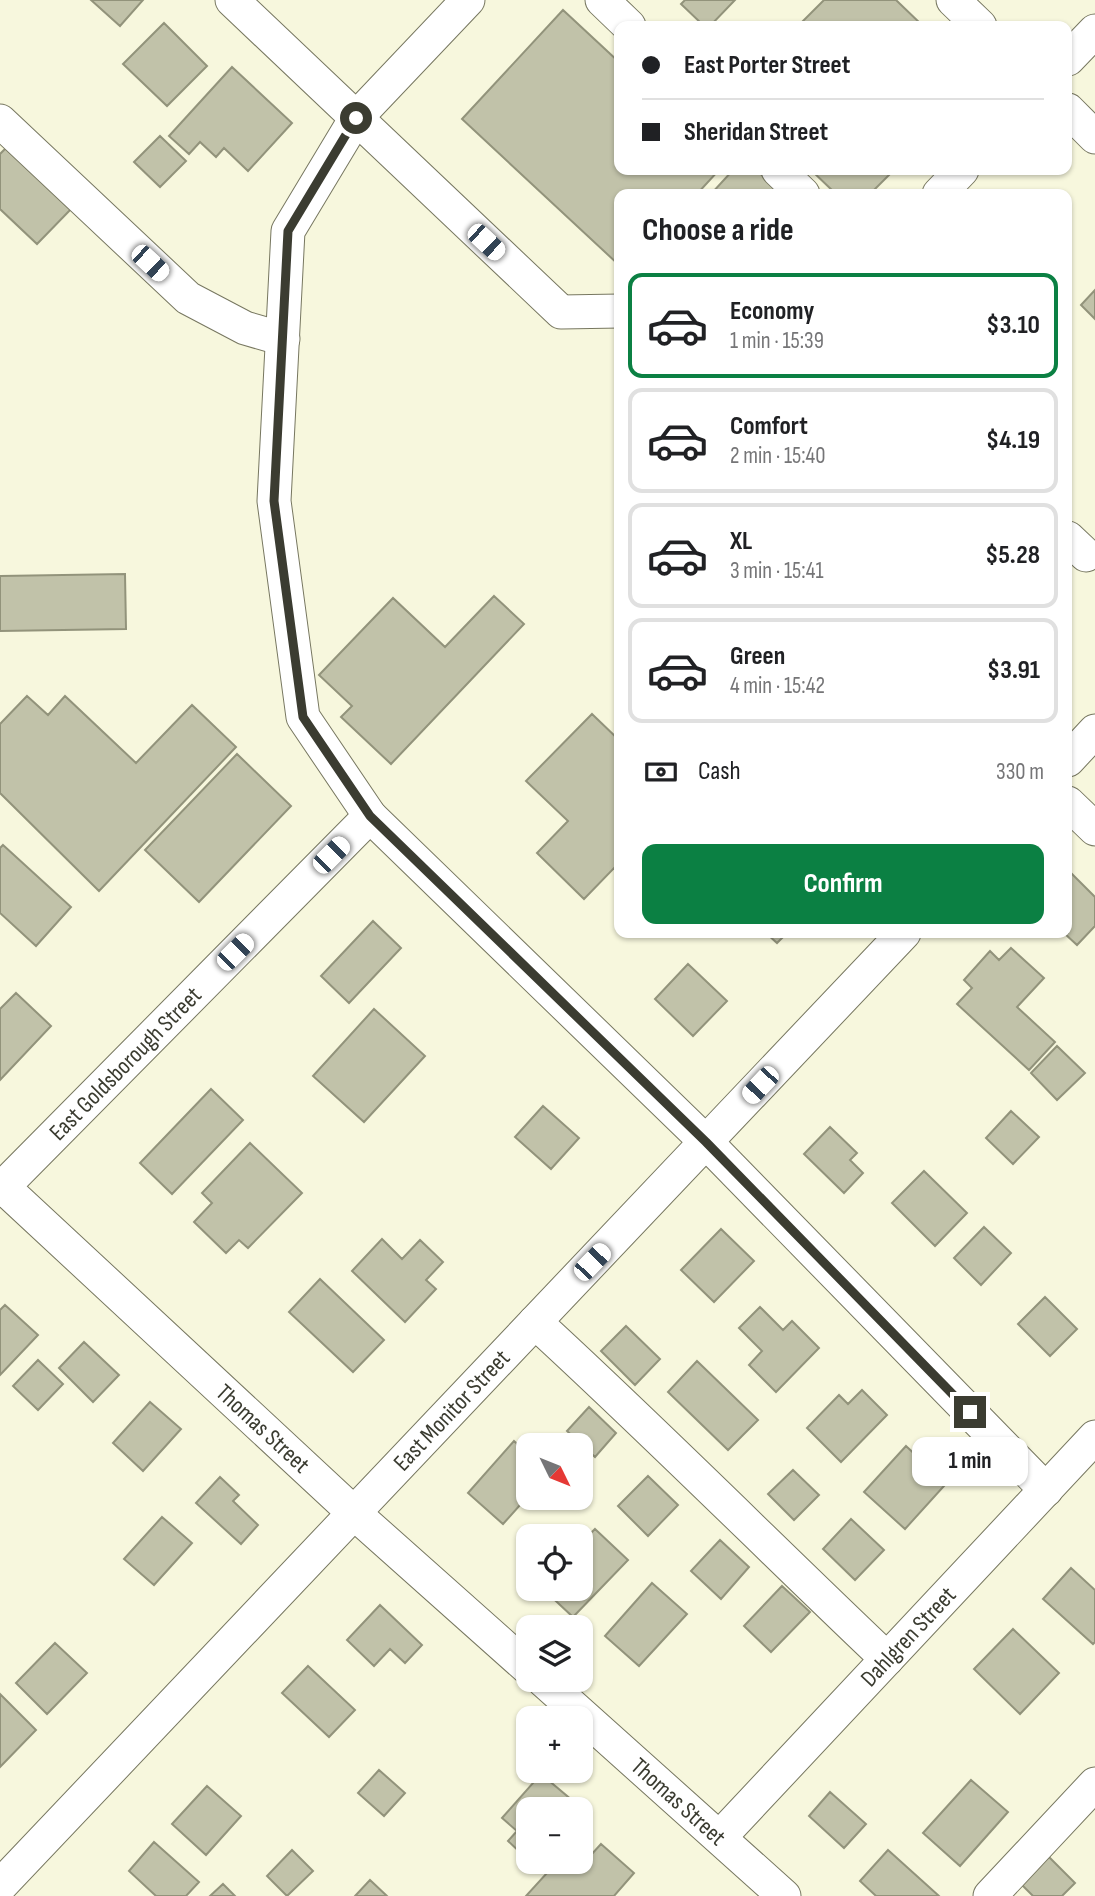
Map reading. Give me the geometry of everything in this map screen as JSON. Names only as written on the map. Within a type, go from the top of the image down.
[{"type":"street","points":[[232,0],[561,312],[614,311]]},
{"type":"street","points":[[468,0],[356,118],[288,231],[274,501],[303,717],[370,816],[706,1142],[1046,1490]]},
{"type":"street","points":[[601,0],[624,21]]},
{"type":"street","points":[[953,0],[975,21]]},
{"type":"street","points":[[1072,56],[1095,31]]},
{"type":"street","points":[[1072,114],[1095,137]]},
{"type":"street","points":[[0,121],[188,298],[245,328],[283,339]]},
{"type":"street","points":[[783,175],[798,189]]},
{"type":"street","points":[[944,189],[957,175]]},
{"type":"street","points":[[1072,756],[1095,731]]},
{"type":"street","points":[[1072,807],[1095,829]]},
{"type":"street","name":"East Goldsborough Street","points":[[1,1187],[370,816]]},
{"type":"street","name":"East Monitor Street","points":[[5,1872],[354,1513],[899,938]]},
{"type":"street","name":"Thomas Street","points":[[1,1187],[354,1513],[516,1657]]},
{"type":"street","points":[[535,1322],[627,1406],[783,1561],[887,1659]]},
{"type":"street","name":"Dahlgren Street","points":[[720,1837],[1095,1437]]},
{"type":"street","name":"Thomas Street","points":[[556,1692],[784,1896]]},
{"type":"street","points":[[990,1896],[1095,1784]]},
{"type":"building","points":[[91,0],[143,0],[120,26]]},
{"type":"building","points":[[685,0],[735,0],[715,21],[699,21],[681,4]]},
{"type":"building","points":[[824,0],[896,0],[918,21],[803,21]]},
{"type":"building","points":[[563,10],[614,57],[614,175],[714,175],[702,189],[614,189],[614,260],[462,119]]},
{"type":"building","points":[[164,23],[207,66],[167,106],[123,64]]},
{"type":"building","points":[[232,67],[292,123],[248,171],[224,148],[216,157],[200,142],[189,154],[169,136]]},
{"type":"building","points":[[160,136],[186,161],[160,187],[134,162]]},
{"type":"building","points":[[10,144],[74,206],[37,244],[0,209],[0,154]]},
{"type":"building","points":[[728,175],[762,175],[778,189],[716,189]]},
{"type":"building","points":[[816,175],[889,175],[875,189],[831,189]]},
{"type":"building","points":[[1095,290],[1095,319],[1081,305]]},
{"type":"building","points":[[125,574],[126,629],[0,631],[0,576]]},
{"type":"building","points":[[494,596],[524,624],[391,764],[341,717],[352,706],[319,675],[393,598],[445,647]]},
{"type":"building","points":[[27,696],[48,715],[65,696],[136,763],[192,705],[236,747],[99,891],[0,793],[0,724]]},
{"type":"building","points":[[592,714],[614,735],[614,868],[584,899],[537,853],[568,821],[526,781]]},
{"type":"building","points":[[237,754],[291,806],[199,902],[145,850]]},
{"type":"building","points":[[3,845],[71,907],[36,946],[0,913],[0,848]]},
{"type":"building","points":[[1072,874],[1095,897],[1095,926],[1077,945],[1069,938],[1072,938]]},
{"type":"building","points":[[373,921],[401,948],[349,1003],[321,976]]},
{"type":"building","points":[[1011,948],[1044,978],[1017,1007],[1055,1042],[1029,1070],[957,1004],[972,988],[964,980],[990,951],[999,960]]},
{"type":"building","points":[[688,964],[727,1001],[693,1036],[655,999]]},
{"type":"building","points":[[16,993],[51,1026],[0,1080],[0,1009]]},
{"type":"building","points":[[374,1009],[425,1056],[364,1122],[313,1076]]},
{"type":"building","points":[[1057,1046],[1085,1073],[1057,1100],[1031,1073]]},
{"type":"building","points":[[211,1089],[243,1120],[172,1194],[140,1163]]},
{"type":"building","points":[[543,1106],[579,1138],[551,1169],[515,1137]]},
{"type":"building","points":[[1011,1111],[1039,1137],[1013,1164],[986,1138]]},
{"type":"building","points":[[830,1127],[857,1153],[850,1160],[863,1173],[844,1193],[804,1154]]},
{"type":"building","points":[[250,1143],[302,1193],[248,1248],[239,1240],[226,1253],[194,1222],[212,1203],[202,1193]]},
{"type":"building","points":[[924,1171],[967,1213],[935,1246],[892,1203]]},
{"type":"building","points":[[984,1227],[1011,1253],[981,1285],[954,1258]]},
{"type":"building","points":[[721,1229],[754,1261],[714,1302],[681,1270]]},
{"type":"building","points":[[382,1239],[402,1259],[420,1240],[443,1262],[426,1280],[436,1289],[405,1322],[352,1271]]},
{"type":"building","points":[[320,1279],[384,1340],[353,1372],[289,1312]]},
{"type":"building","points":[[1045,1297],[1077,1329],[1050,1356],[1018,1324]]},
{"type":"building","points":[[5,1305],[38,1335],[0,1375],[0,1310]]},
{"type":"building","points":[[760,1307],[783,1330],[792,1321],[819,1348],[776,1392],[749,1365],[762,1351],[739,1328]]},
{"type":"building","points":[[626,1326],[660,1359],[635,1385],[601,1351]]},
{"type":"building","points":[[84,1342],[119,1375],[93,1402],[59,1368]]},
{"type":"building","points":[[38,1360],[63,1384],[38,1410],[13,1386]]},
{"type":"building","points":[[697,1361],[758,1420],[728,1450],[668,1392]]},
{"type":"building","points":[[862,1390],[887,1415],[841,1462],[807,1428],[839,1395],[848,1404]]},
{"type":"building","points":[[150,1402],[181,1429],[143,1471],[113,1443]]},
{"type":"building","points":[[589,1407],[616,1433],[595,1457],[593,1433],[567,1431]]},
{"type":"building","points":[[514,1441],[516,1509],[503,1524],[468,1493]]},
{"type":"building","points":[[906,1446],[920,1459],[927,1451],[953,1476],[905,1529],[864,1492]]},
{"type":"building","points":[[793,1470],[819,1495],[794,1520],[768,1494]]},
{"type":"building","points":[[648,1476],[678,1505],[648,1536],[618,1506]]},
{"type":"building","points":[[220,1477],[239,1495],[233,1501],[258,1525],[241,1544],[196,1503]]},
{"type":"building","points":[[162,1517],[192,1543],[154,1585],[124,1559]]},
{"type":"building","points":[[851,1519],[884,1550],[855,1580],[823,1549]]},
{"type":"building","points":[[595,1529],[628,1560],[593,1596]]},
{"type":"building","points":[[720,1540],[749,1567],[721,1599],[691,1571]]},
{"type":"building","points":[[1071,1568],[1095,1590],[1093,1644],[1043,1599]]},
{"type":"building","points":[[652,1583],[687,1614],[639,1666],[605,1636]]},
{"type":"building","points":[[782,1586],[810,1612],[771,1652],[744,1626]]},
{"type":"building","points":[[556,1601],[588,1601],[575,1615],[571,1615]]},
{"type":"building","points":[[380,1605],[422,1645],[405,1663],[390,1649],[374,1666],[347,1640]]},
{"type":"building","points":[[1013,1629],[1059,1673],[1020,1714],[974,1669]]},
{"type":"building","points":[[55,1643],[87,1673],[47,1714],[16,1683]]},
{"type":"building","points":[[308,1666],[355,1710],[329,1737],[282,1693]]},
{"type":"building","points":[[0,1694],[36,1730],[0,1767]]},
{"type":"building","points":[[379,1770],[405,1793],[384,1816],[358,1793]]},
{"type":"building","points":[[971,1780],[1008,1812],[960,1866],[923,1833]]},
{"type":"building","points":[[533,1783],[552,1783],[568,1797],[521,1797]]},
{"type":"building","points":[[207,1786],[241,1816],[206,1855],[172,1824]]},
{"type":"building","points":[[830,1792],[866,1824],[844,1848],[809,1816]]},
{"type":"building","points":[[516,1802],[516,1830],[502,1818]]},
{"type":"building","points":[[516,1832],[516,1848],[508,1841]]},
{"type":"building","points":[[154,1842],[199,1882],[186,1896],[156,1896],[129,1871]]},
{"type":"building","points":[[601,1844],[634,1873],[614,1896],[526,1896],[546,1874],[593,1874],[593,1853]]},
{"type":"building","points":[[292,1850],[313,1871],[287,1896],[267,1876]]},
{"type":"building","points":[[888,1850],[939,1896],[876,1896],[860,1881]]},
{"type":"building","points":[[1045,1853],[1075,1883],[1062,1896],[1033,1896],[1018,1881]]},
{"type":"building","points":[[370,1880],[387,1896],[355,1896]]},
{"type":"building","points":[[223,1884],[235,1896],[210,1896]]},
{"type":"route","points":[[356,118],[288,231],[274,501],[303,717],[370,816],[706,1142],[970,1412]]}]
